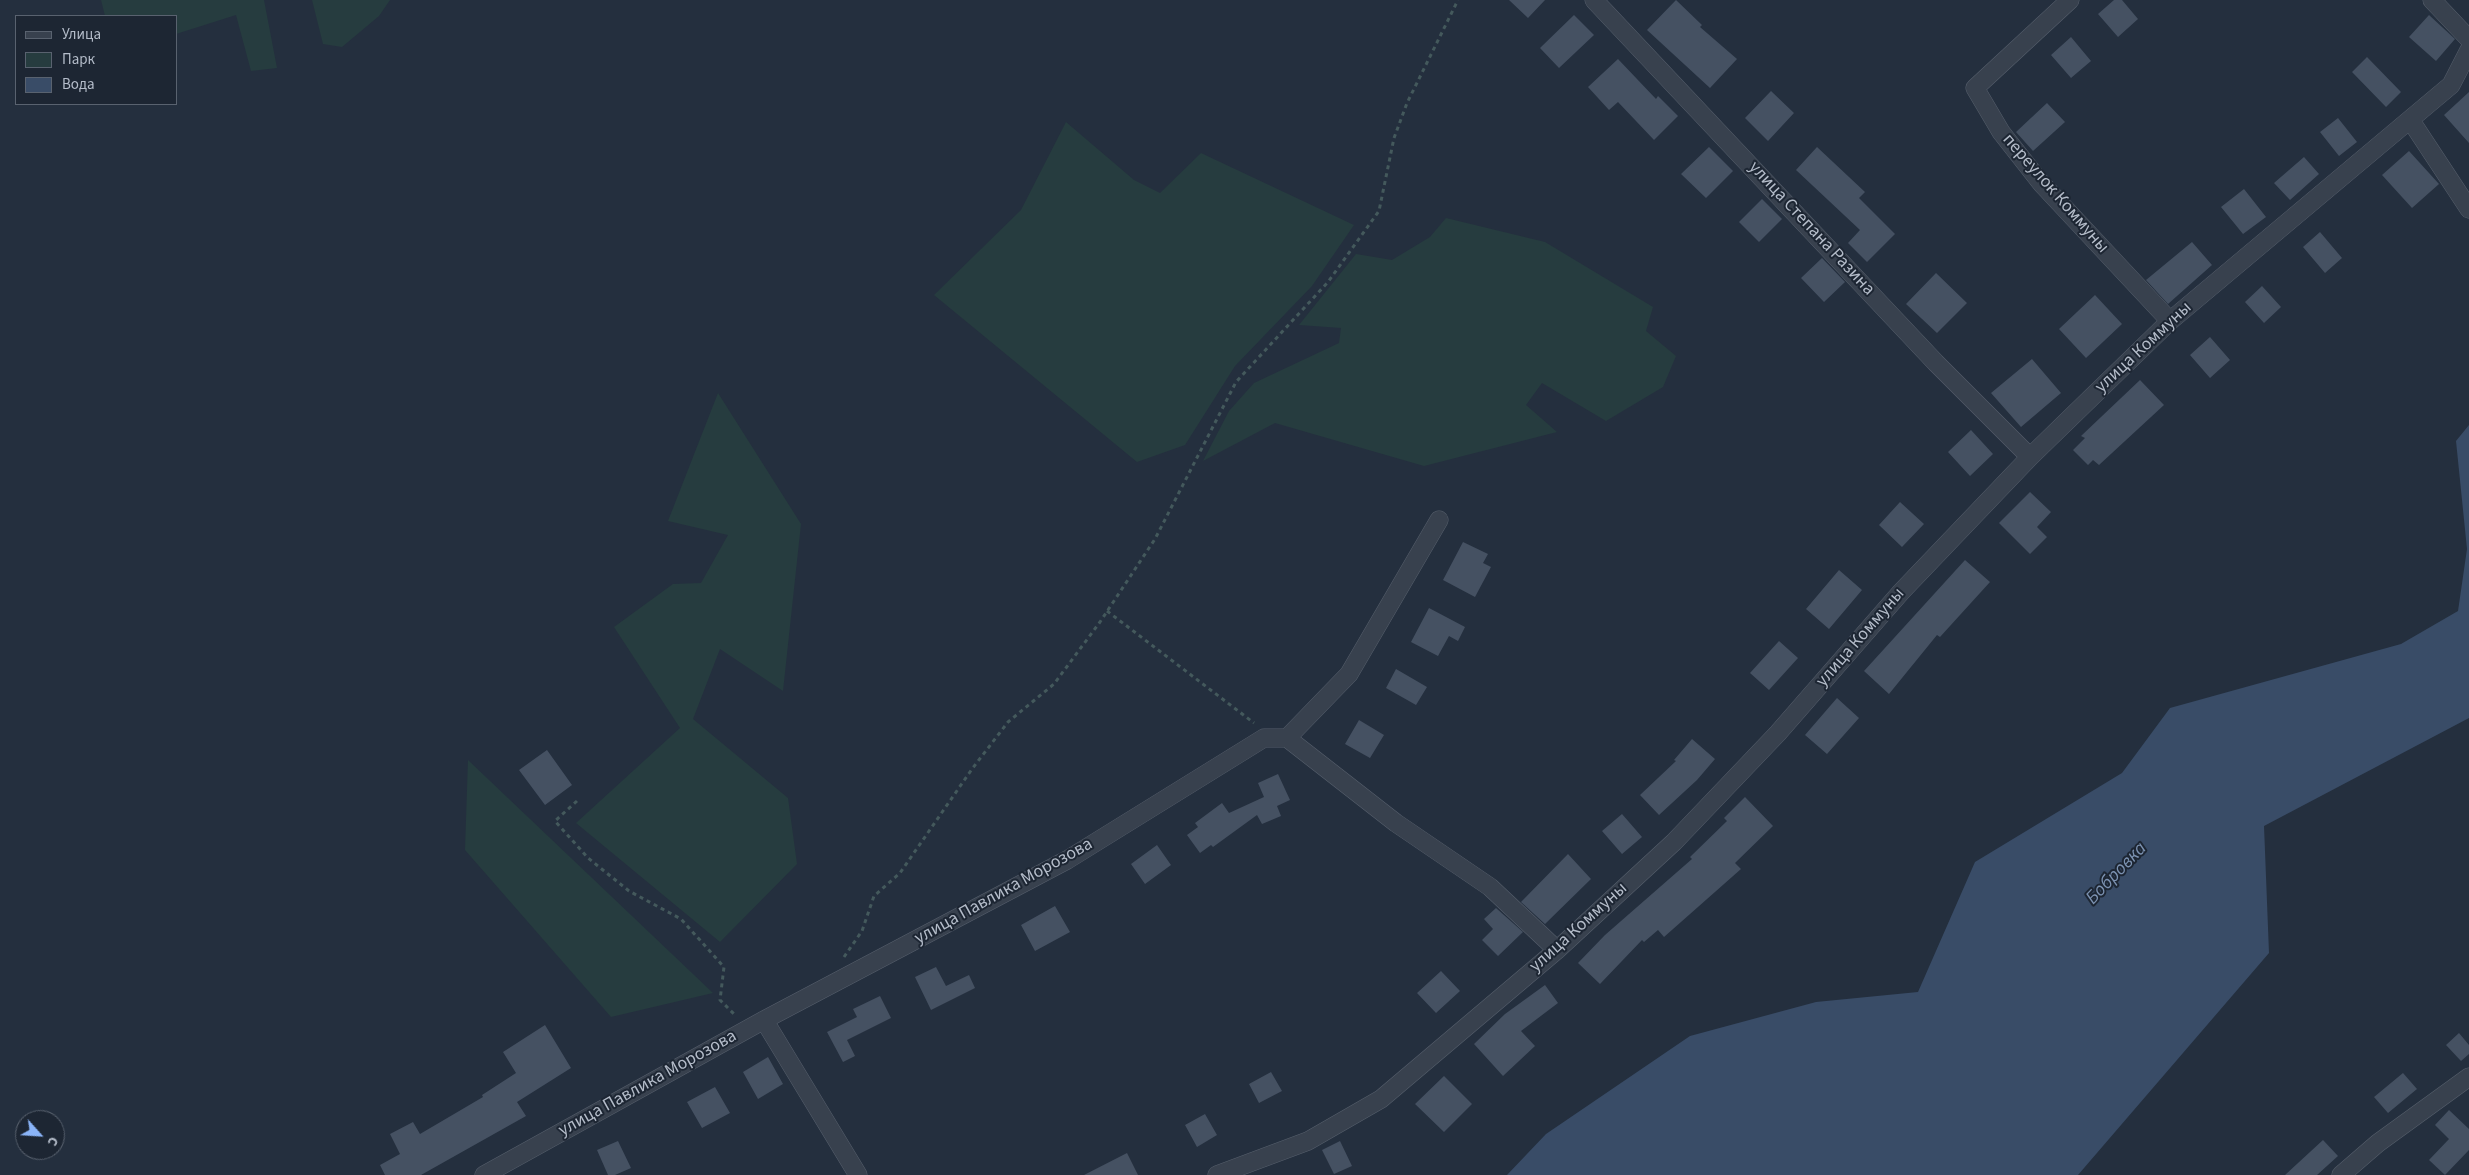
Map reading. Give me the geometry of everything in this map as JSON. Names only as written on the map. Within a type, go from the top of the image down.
[{"type":"street","name":"улица Степана Разина","points":[[1594,0],[1936,363],[2030,457]]},
{"type":"street","name":"переулок Коммуны","points":[[2070,0],[1975,88],[2001,132],[2041,183],[2170,322]]},
{"type":"street","points":[[2432,0],[2469,39]]},
{"type":"street","name":"улица Коммуны","points":[[1216,1175],[1308,1141],[1381,1099],[1557,950],[1681,835],[1778,733],[1901,592],[2030,457],[2170,322],[2411,121],[2451,85],[2469,50]]},
{"type":"street","points":[[2411,121],[2469,209]]},
{"type":"street","points":[[1287,738],[1349,674],[1439,520]]},
{"type":"street","points":[[1264,738],[1287,738],[1396,823],[1490,887],[1557,950]]},
{"type":"street","name":"улица Павлика Морозова","points":[[484,1175],[756,1024],[1067,860],[1264,738]]},
{"type":"street","points":[[756,1024],[858,1175]]},
{"type":"street","points":[[2341,1175],[2378,1143],[2469,1077]]},
{"type":"path","points":[[841,960],[862,931],[874,896],[900,873],[972,769],[1008,722],[1054,684],[1107,611],[1155,539],[1236,382],[1328,282],[1379,211],[1394,138],[1407,103],[1458,0]]},
{"type":"path","points":[[1107,611],[1257,725],[1264,738]]},
{"type":"path","points":[[578,801],[555,821],[588,858],[622,885],[681,919],[724,967],[720,1000],[756,1024]]},
{"type":"green space","points":[[101,0],[264,0],[277,68],[251,71],[236,15],[178,33],[178,15],[105,15]]},
{"type":"green space","points":[[312,0],[390,0],[379,16],[342,47],[323,44]]},
{"type":"green space","points":[[1066,122],[1134,180],[1160,193],[1201,153],[1354,225],[1312,286],[1235,366],[1185,445],[1137,462],[934,295],[1021,210]]},
{"type":"green space","points":[[1446,218],[1545,242],[1653,307],[1646,331],[1676,356],[1663,387],[1606,421],[1542,383],[1526,405],[1557,432],[1424,466],[1275,423],[1203,461],[1229,411],[1254,383],[1339,343],[1341,328],[1299,325],[1356,254],[1392,260],[1430,237]]},
{"type":"green space","points":[[718,393],[801,524],[783,691],[720,649],[693,719],[788,798],[797,864],[720,942],[576,823],[680,728],[614,627],[673,584],[701,583],[728,535],[668,521]]},
{"type":"green space","points":[[468,760],[713,993],[611,1017],[465,850]]},
{"type":"water","name":"Бобровка","points":[[2469,425],[2469,718],[2264,826],[2269,953],[2078,1175],[1507,1175],[1546,1134],[1690,1036],[1816,1002],[1918,992],[1975,862],[2122,773],[2170,708],[2401,644],[2458,611],[2467,549],[2456,441]]},
{"type":"building","points":[[1509,0],[1545,0],[1528,18]]},
{"type":"building","points":[[1676,0],[1702,25],[1700,27],[1737,59],[1710,88],[1647,30]]},
{"type":"building","points":[[2114,0],[2122,0],[2138,19],[2118,37],[2098,14]]},
{"type":"building","points":[[1574,15],[1594,35],[1559,68],[1540,48]]},
{"type":"building","points":[[2429,15],[2455,39],[2436,61],[2409,37]]},
{"type":"building","points":[[2071,37],[2091,61],[2071,78],[2051,55]]},
{"type":"building","points":[[2367,57],[2401,92],[2386,107],[2352,72]]},
{"type":"building","points":[[1618,59],[1656,99],[1658,96],[1678,116],[1654,140],[1618,102],[1609,110],[1588,87]]},
{"type":"building","points":[[1771,91],[1794,113],[1768,141],[1745,118]]},
{"type":"building","points":[[2469,92],[2469,143],[2444,115]]},
{"type":"building","points":[[2047,103],[2065,122],[2033,151],[2016,132]]},
{"type":"building","points":[[2338,118],[2357,142],[2339,156],[2320,132]]},
{"type":"building","points":[[1709,147],[1733,171],[1706,198],[1681,174]]},
{"type":"building","points":[[1817,147],[1865,192],[1859,198],[1895,234],[1867,262],[1848,243],[1860,230],[1796,170]]},
{"type":"building","points":[[2409,151],[2439,184],[2412,208],[2382,175]]},
{"type":"building","points":[[2304,157],[2319,174],[2290,200],[2274,183]]},
{"type":"building","points":[[2244,189],[2266,217],[2243,234],[2221,207]]},
{"type":"building","points":[[1762,199],[1782,219],[1759,242],[1739,222]]},
{"type":"building","points":[[2320,232],[2342,258],[2325,273],[2303,247]]},
{"type":"building","points":[[2192,242],[2212,265],[2168,304],[2146,280]]},
{"type":"building","points":[[1822,258],[1845,282],[1824,302],[1801,278]]},
{"type":"building","points":[[1936,273],[1967,303],[1937,333],[1906,304]]},
{"type":"building","points":[[2262,286],[2281,307],[2264,323],[2245,302]]},
{"type":"building","points":[[2095,295],[2122,324],[2086,358],[2059,329]]},
{"type":"building","points":[[2210,337],[2230,360],[2210,378],[2190,355]]},
{"type":"building","points":[[2032,359],[2061,393],[2021,427],[1991,393]]},
{"type":"building","points":[[2140,380],[2164,405],[2099,465],[2093,460],[2088,465],[2073,450],[2085,438],[2081,436]]},
{"type":"building","points":[[1971,430],[1993,454],[1970,476],[1948,452]]},
{"type":"building","points":[[2030,492],[2051,512],[2037,527],[2047,537],[2030,554],[1999,523]]},
{"type":"building","points":[[1900,502],[1924,524],[1902,547],[1879,525]]},
{"type":"building","points":[[1463,542],[1488,554],[1483,563],[1491,567],[1475,597],[1443,580]]},
{"type":"building","points":[[1965,560],[1990,582],[1940,637],[1937,635],[1889,694],[1864,671]]},
{"type":"building","points":[[1839,570],[1862,590],[1829,629],[1806,609]]},
{"type":"building","points":[[1429,608],[1465,627],[1458,641],[1449,636],[1438,656],[1411,642]]},
{"type":"building","points":[[1779,641],[1798,658],[1769,690],[1750,673]]},
{"type":"building","points":[[1396,669],[1427,687],[1416,705],[1386,688]]},
{"type":"building","points":[[1837,698],[1859,718],[1827,754],[1805,735]]},
{"type":"building","points":[[1359,720],[1384,735],[1370,758],[1345,744]]},
{"type":"building","points":[[1692,739],[1715,759],[1697,780],[1659,815],[1640,795],[1676,761],[1674,760]]},
{"type":"building","points":[[547,750],[572,785],[545,805],[519,770]]},
{"type":"building","points":[[1278,774],[1290,800],[1277,806],[1281,816],[1262,824],[1257,815],[1213,847],[1211,845],[1200,853],[1187,835],[1198,827],[1195,823],[1222,803],[1229,813],[1264,797],[1258,783]]},
{"type":"building","points":[[1745,797],[1773,826],[1735,863],[1741,869],[1664,937],[1658,930],[1644,942],[1642,940],[1600,984],[1578,963],[1605,935],[1692,859],[1690,857],[1727,821],[1724,818]]},
{"type":"building","points":[[1622,814],[1642,837],[1622,854],[1602,831]]},
{"type":"building","points":[[1157,845],[1171,865],[1145,884],[1131,864]]},
{"type":"building","points":[[1568,854],[1591,879],[1545,924],[1521,902]]},
{"type":"building","points":[[1055,906],[1070,932],[1035,951],[1021,925]]},
{"type":"building","points":[[1496,908],[1523,932],[1498,956],[1482,940],[1493,929],[1484,919]]},
{"type":"building","points":[[936,967],[946,986],[969,975],[975,988],[931,1010],[915,977]]},
{"type":"building","points":[[1441,971],[1460,991],[1436,1013],[1417,993]]},
{"type":"building","points":[[1545,985],[1558,1003],[1521,1031],[1535,1046],[1503,1076],[1474,1044],[1505,1014]]},
{"type":"building","points":[[880,996],[891,1018],[847,1040],[855,1056],[843,1062],[827,1032],[857,1017],[853,1009]]},
{"type":"building","points":[[545,1025],[571,1068],[517,1102],[526,1116],[421,1175],[385,1175],[380,1165],[400,1154],[390,1134],[413,1122],[420,1134],[483,1097],[482,1095],[516,1073],[503,1052]]},
{"type":"building","points":[[2459,1033],[2469,1045],[2469,1054],[2461,1061],[2446,1045]]},
{"type":"building","points":[[768,1057],[783,1084],[758,1099],[743,1072]]},
{"type":"building","points":[[1271,1072],[1282,1091],[1259,1103],[1249,1084]]},
{"type":"building","points":[[2403,1073],[2417,1089],[2388,1113],[2374,1097]]},
{"type":"building","points":[[1444,1076],[1472,1104],[1444,1132],[1415,1104]]},
{"type":"building","points":[[715,1087],[730,1113],[702,1128],[687,1102]]},
{"type":"building","points":[[2449,1110],[2469,1129],[2469,1150],[2445,1175],[2429,1160],[2449,1139],[2435,1125]]},
{"type":"building","points":[[1205,1114],[1217,1135],[1197,1147],[1185,1125]]},
{"type":"building","points":[[2323,1140],[2338,1156],[2317,1175],[2285,1175]]},
{"type":"building","points":[[618,1141],[631,1168],[615,1175],[608,1175],[597,1150]]},
{"type":"building","points":[[1340,1141],[1352,1166],[1334,1174],[1322,1150]]},
{"type":"building","points":[[1127,1153],[1138,1175],[1084,1175]]}]
